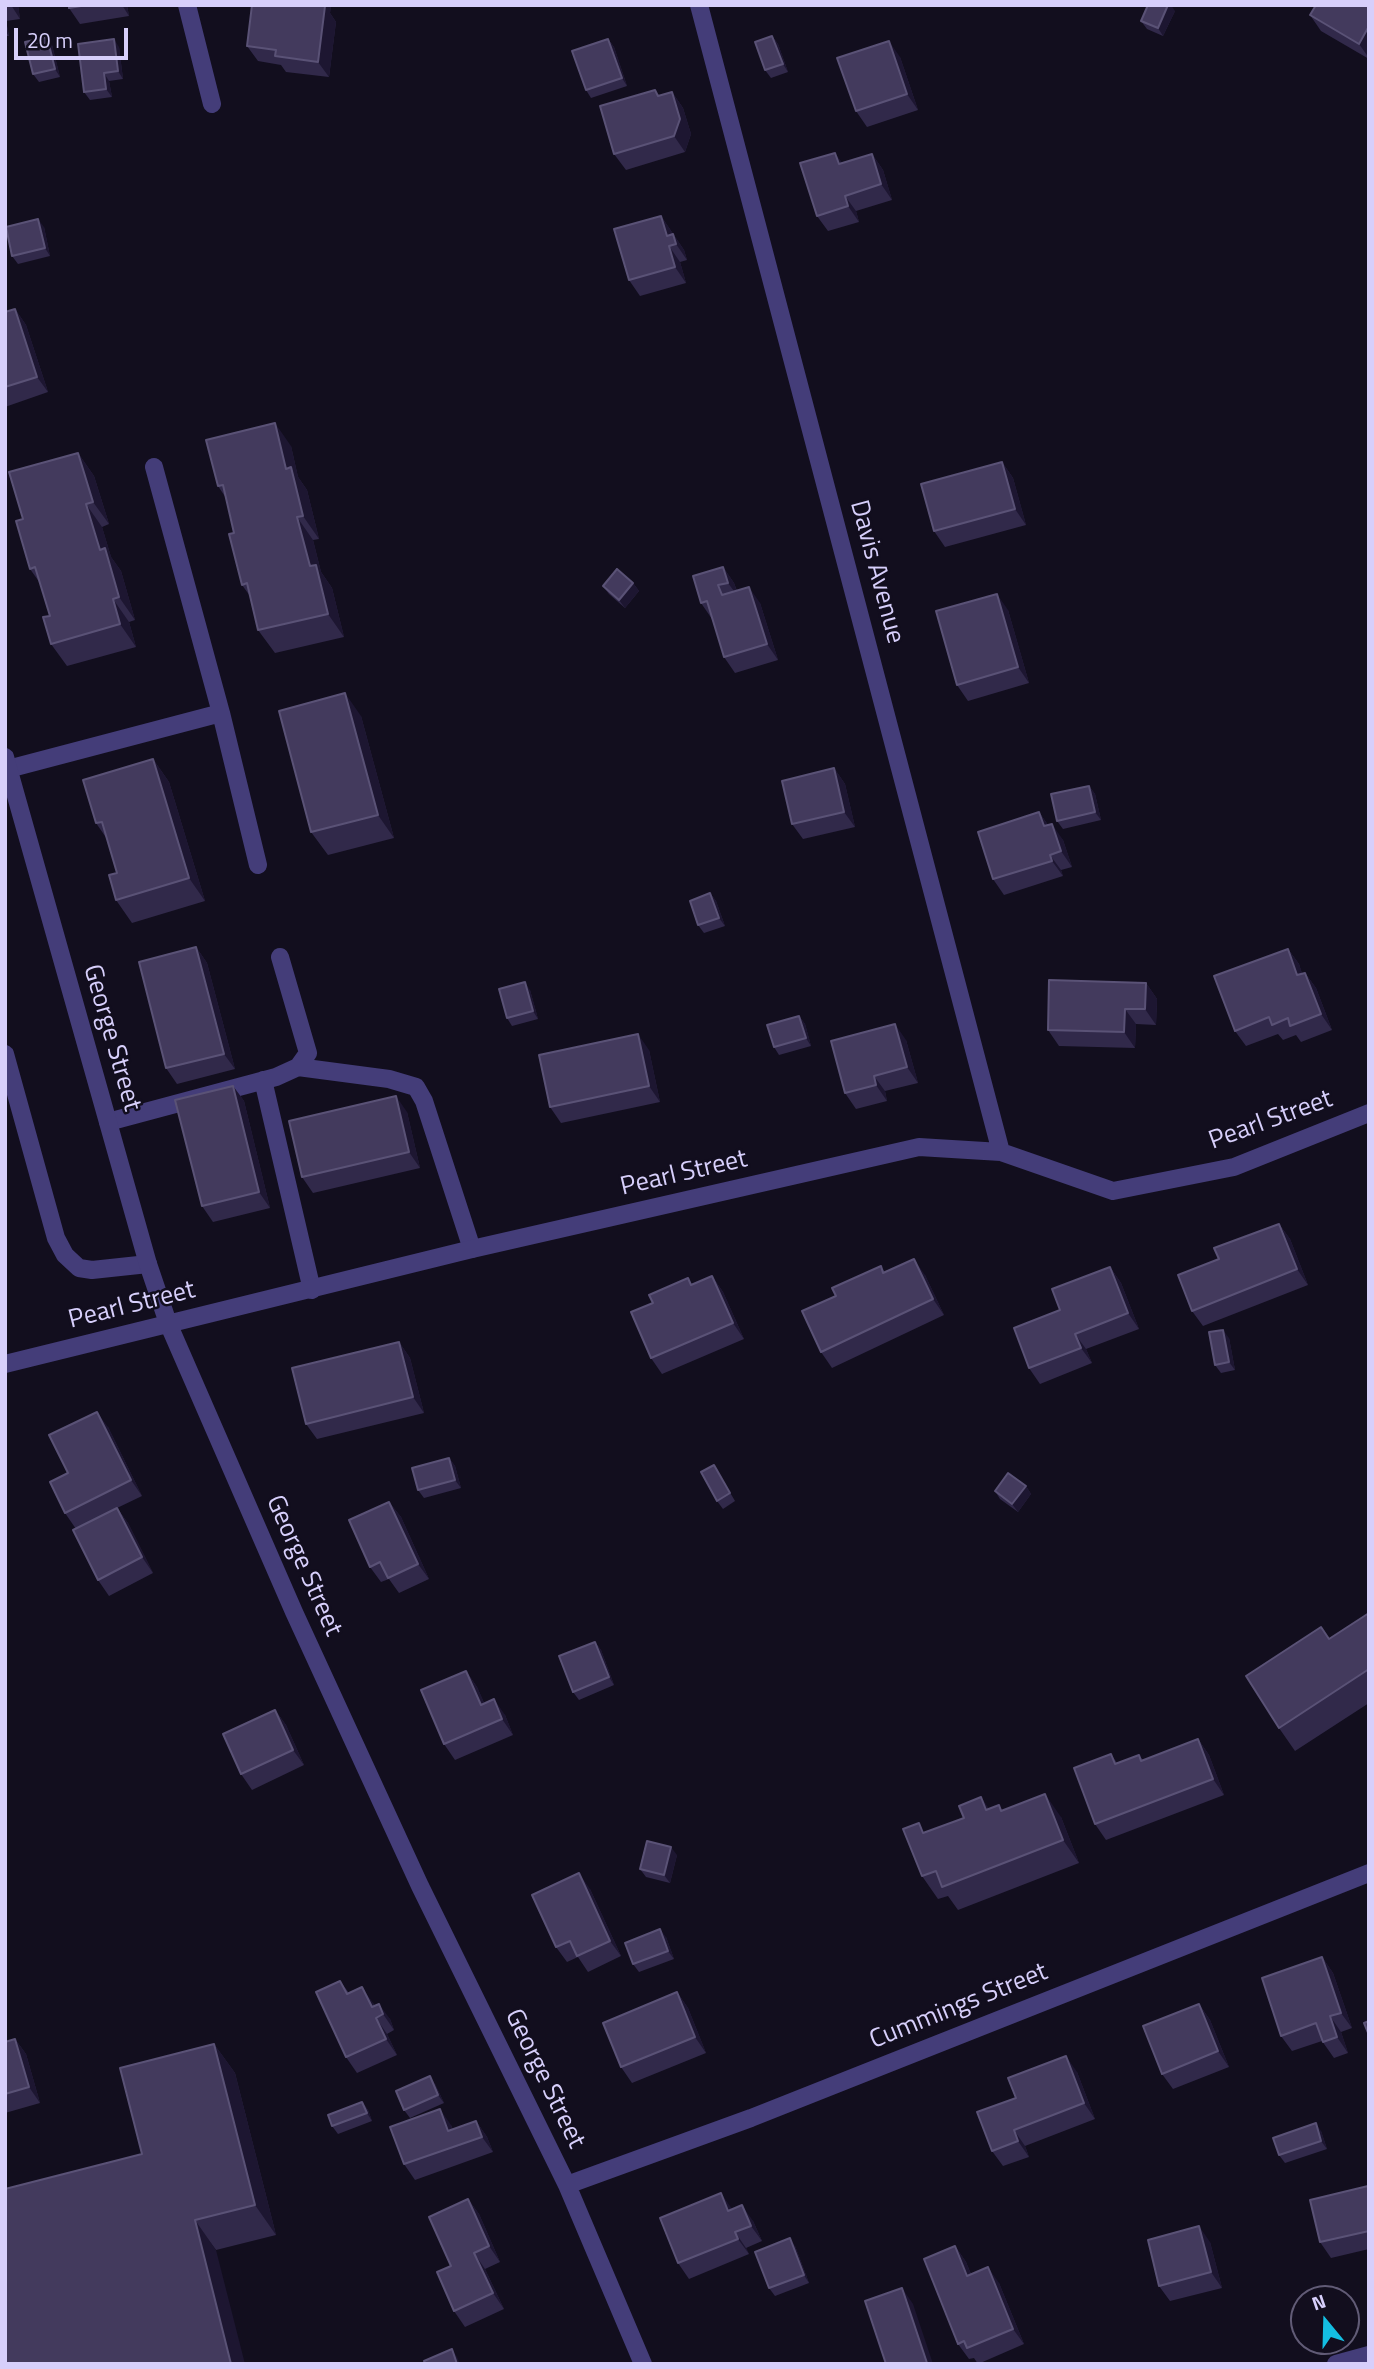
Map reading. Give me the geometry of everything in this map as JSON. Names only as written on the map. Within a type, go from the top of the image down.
[{"type":"street","points":[[187,5],[212,104]]},
{"type":"street","name":"Davis Avenue","points":[[699,5],[1001,1152]]},
{"type":"street","points":[[154,467],[221,713],[258,865]]},
{"type":"street","points":[[6,760],[221,713]]},
{"type":"street","name":"George Street","points":[[6,760],[12,809],[168,1324],[420,1886],[567,2185],[643,2364]]},
{"type":"street","points":[[280,957],[308,1053],[298,1067]]},
{"type":"street","points":[[5,1054],[56,1238],[65,1255],[79,1268],[92,1270],[148,1265]]},
{"type":"street","points":[[108,1122],[263,1080],[298,1067],[389,1079],[416,1087],[424,1101],[472,1249]]},
{"type":"street","points":[[263,1080],[312,1290]]},
{"type":"street","name":"Pearl Street","points":[[5,1364],[472,1249],[919,1147],[1001,1152],[1113,1191],[1234,1167],[1369,1113]]},
{"type":"street","name":"Cummings Street","points":[[567,2185],[751,2118],[1369,1873]]},
{"type":"street","points":[[1336,2364],[1369,2356]]},
{"type":"building","points":[[252,5],[325,6],[318,62],[275,56],[276,50],[247,46]]},
{"type":"building","points":[[1148,5],[1168,5],[1158,28],[1141,21]]},
{"type":"building","points":[[1316,5],[1369,5],[1369,26],[1359,44],[1310,15]]},
{"type":"building","points":[[772,36],[783,64],[765,70],[755,42]]},
{"type":"building","points":[[47,37],[55,69],[33,74],[25,42]]},
{"type":"building","points":[[114,39],[118,71],[104,73],[106,89],[84,92],[78,44]]},
{"type":"building","points":[[608,39],[622,78],[586,90],[572,51]]},
{"type":"building","points":[[889,41],[907,94],[856,111],[837,58]]},
{"type":"building","points":[[655,90],[658,96],[672,92],[680,119],[674,136],[614,154],[600,106]]},
{"type":"building","points":[[835,153],[839,164],[872,154],[881,184],[845,196],[848,206],[817,216],[800,163]]},
{"type":"building","points":[[661,216],[667,236],[673,234],[676,244],[669,246],[675,267],[629,280],[614,229]]},
{"type":"building","points":[[38,219],[45,248],[12,256],[6,227]]},
{"type":"building","points":[[15,309],[37,377],[5,387],[5,312]]},
{"type":"building","points":[[275,423],[286,469],[291,467],[303,516],[297,517],[310,566],[316,565],[328,614],[258,630],[247,583],[242,585],[229,534],[234,533],[223,485],[218,486],[206,440]]},
{"type":"building","points":[[78,453],[93,502],[86,504],[100,550],[105,548],[119,597],[113,599],[120,624],[51,644],[43,617],[50,616],[35,567],[30,569],[16,521],[23,519],[9,472]]},
{"type":"building","points":[[1002,462],[1015,509],[934,531],[921,484]]},
{"type":"building","points":[[723,567],[728,583],[718,585],[722,595],[749,587],[767,644],[724,657],[707,601],[701,603],[693,576]]},
{"type":"building","points":[[617,569],[633,583],[619,600],[603,586]]},
{"type":"building","points":[[997,594],[1018,667],[957,685],[936,611]]},
{"type":"building","points":[[345,693],[378,815],[311,832],[279,711]]},
{"type":"building","points":[[153,759],[189,878],[116,900],[109,875],[117,873],[102,822],[96,823],[83,780]]},
{"type":"building","points":[[834,768],[844,812],[792,824],[782,781]]},
{"type":"building","points":[[1089,786],[1095,812],[1057,821],[1051,794]]},
{"type":"building","points":[[1039,812],[1044,826],[1052,824],[1061,851],[1050,855],[1052,861],[993,879],[978,832]]},
{"type":"building","points":[[710,893],[719,918],[698,925],[690,901]]},
{"type":"building","points":[[196,947],[224,1054],[166,1068],[139,962]]},
{"type":"building","points":[[1288,949],[1297,975],[1305,973],[1321,1014],[1290,1026],[1288,1018],[1272,1025],[1269,1017],[1235,1031],[1214,976]]},
{"type":"building","points":[[1049,980],[1146,983],[1145,1009],[1125,1009],[1124,1032],[1048,1030]]},
{"type":"building","points":[[525,982],[533,1011],[507,1018],[499,989]]},
{"type":"building","points":[[799,1016],[806,1038],[774,1047],[767,1025]]},
{"type":"building","points":[[895,1024],[907,1067],[874,1076],[876,1085],[845,1093],[831,1041]]},
{"type":"building","points":[[638,1034],[649,1086],[550,1107],[539,1055]]},
{"type":"building","points":[[233,1086],[259,1192],[202,1206],[175,1100]]},
{"type":"building","points":[[396,1096],[409,1152],[302,1177],[289,1121]]},
{"type":"building","points":[[1279,1224],[1297,1269],[1192,1311],[1178,1275],[1219,1259],[1214,1248]]},
{"type":"building","points":[[914,1259],[933,1299],[821,1352],[802,1311],[836,1296],[832,1288],[881,1266],[883,1273]]},
{"type":"building","points":[[1110,1267],[1128,1313],[1075,1334],[1081,1348],[1029,1368],[1014,1328],[1060,1310],[1052,1289]]},
{"type":"building","points":[[712,1276],[733,1323],[651,1358],[631,1312],[653,1303],[649,1295],[688,1278],[691,1285]]},
{"type":"building","points":[[1223,1330],[1229,1362],[1215,1365],[1209,1332]]},
{"type":"building","points":[[399,1342],[413,1397],[306,1424],[292,1368]]},
{"type":"building","points":[[97,1412],[131,1480],[65,1513],[50,1482],[68,1473],[49,1435]]},
{"type":"building","points":[[449,1458],[455,1480],[418,1490],[412,1468]]},
{"type":"building","points":[[714,1465],[730,1493],[717,1501],[701,1472]]},
{"type":"building","points":[[1008,1473],[1026,1486],[1012,1504],[995,1491]]},
{"type":"building","points":[[389,1502],[418,1564],[388,1578],[380,1562],[370,1567],[349,1520]]},
{"type":"building","points":[[117,1508],[142,1557],[98,1580],[73,1530]]},
{"type":"building","points":[[1369,1613],[1369,1669],[1279,1728],[1246,1676],[1321,1627],[1329,1639]]},
{"type":"building","points":[[595,1642],[609,1677],[573,1692],[559,1656]]},
{"type":"building","points":[[466,1671],[481,1705],[494,1699],[502,1719],[444,1744],[421,1690]]},
{"type":"building","points":[[275,1710],[293,1750],[241,1774],[223,1734]]},
{"type":"building","points":[[1198,1739],[1213,1779],[1095,1824],[1074,1768],[1111,1754],[1115,1764],[1139,1755],[1141,1761]]},
{"type":"building","points":[[1045,1794],[1063,1840],[942,1887],[936,1871],[922,1876],[903,1829],[919,1823],[923,1833],[964,1818],[959,1806],[981,1797],[986,1810],[999,1805],[1001,1811]]},
{"type":"building","points":[[647,1841],[671,1847],[664,1875],[640,1869]]},
{"type":"building","points":[[579,1873],[610,1941],[577,1956],[570,1941],[556,1947],[532,1895]]},
{"type":"building","points":[[660,1929],[668,1951],[633,1964],[625,1943]]},
{"type":"building","points":[[1322,1957],[1341,2013],[1330,2016],[1337,2037],[1323,2042],[1316,2023],[1281,2036],[1262,1978]]},
{"type":"building","points":[[340,1981],[347,1994],[362,1987],[372,2007],[379,2004],[383,2014],[376,2018],[386,2039],[346,2057],[316,1992]]},
{"type":"building","points":[[677,1992],[695,2037],[621,2067],[603,2023]]},
{"type":"building","points":[[1199,2004],[1218,2051],[1162,2074],[1143,2026]]},
{"type":"building","points":[[1369,2021],[1369,2035],[1364,2023]]},
{"type":"building","points":[[15,2039],[29,2087],[5,2094],[5,2042]]},
{"type":"building","points":[[214,2044],[255,2205],[195,2220],[231,2364],[5,2364],[5,2189],[142,2154],[120,2068]]},
{"type":"building","points":[[1066,2056],[1084,2103],[1014,2130],[1018,2141],[992,2151],[977,2112],[1016,2098],[1008,2078]]},
{"type":"building","points":[[430,2076],[438,2095],[404,2110],[396,2091]]},
{"type":"building","points":[[362,2102],[367,2113],[332,2126],[328,2115]]},
{"type":"building","points":[[440,2109],[448,2131],[476,2121],[482,2137],[404,2164],[390,2127]]},
{"type":"building","points":[[1316,2123],[1321,2141],[1279,2155],[1273,2138]]},
{"type":"building","points":[[1368,2186],[1369,2231],[1320,2242],[1310,2200]]},
{"type":"building","points":[[721,2193],[728,2211],[742,2205],[751,2226],[735,2232],[738,2239],[678,2263],[660,2218]]},
{"type":"building","points":[[468,2199],[489,2246],[474,2253],[493,2293],[454,2311],[437,2272],[451,2266],[429,2217]]},
{"type":"building","points":[[1199,2226],[1211,2272],[1159,2286],[1148,2240]]},
{"type":"building","points":[[790,2238],[804,2275],[769,2288],[755,2252]]},
{"type":"building","points":[[955,2246],[967,2276],[988,2267],[1013,2329],[967,2348],[964,2341],[958,2344],[924,2259]]},
{"type":"building","points":[[902,2288],[927,2363],[924,2364],[886,2364],[865,2301]]},
{"type":"building","points":[[452,2349],[457,2364],[425,2364],[424,2361]]}]
